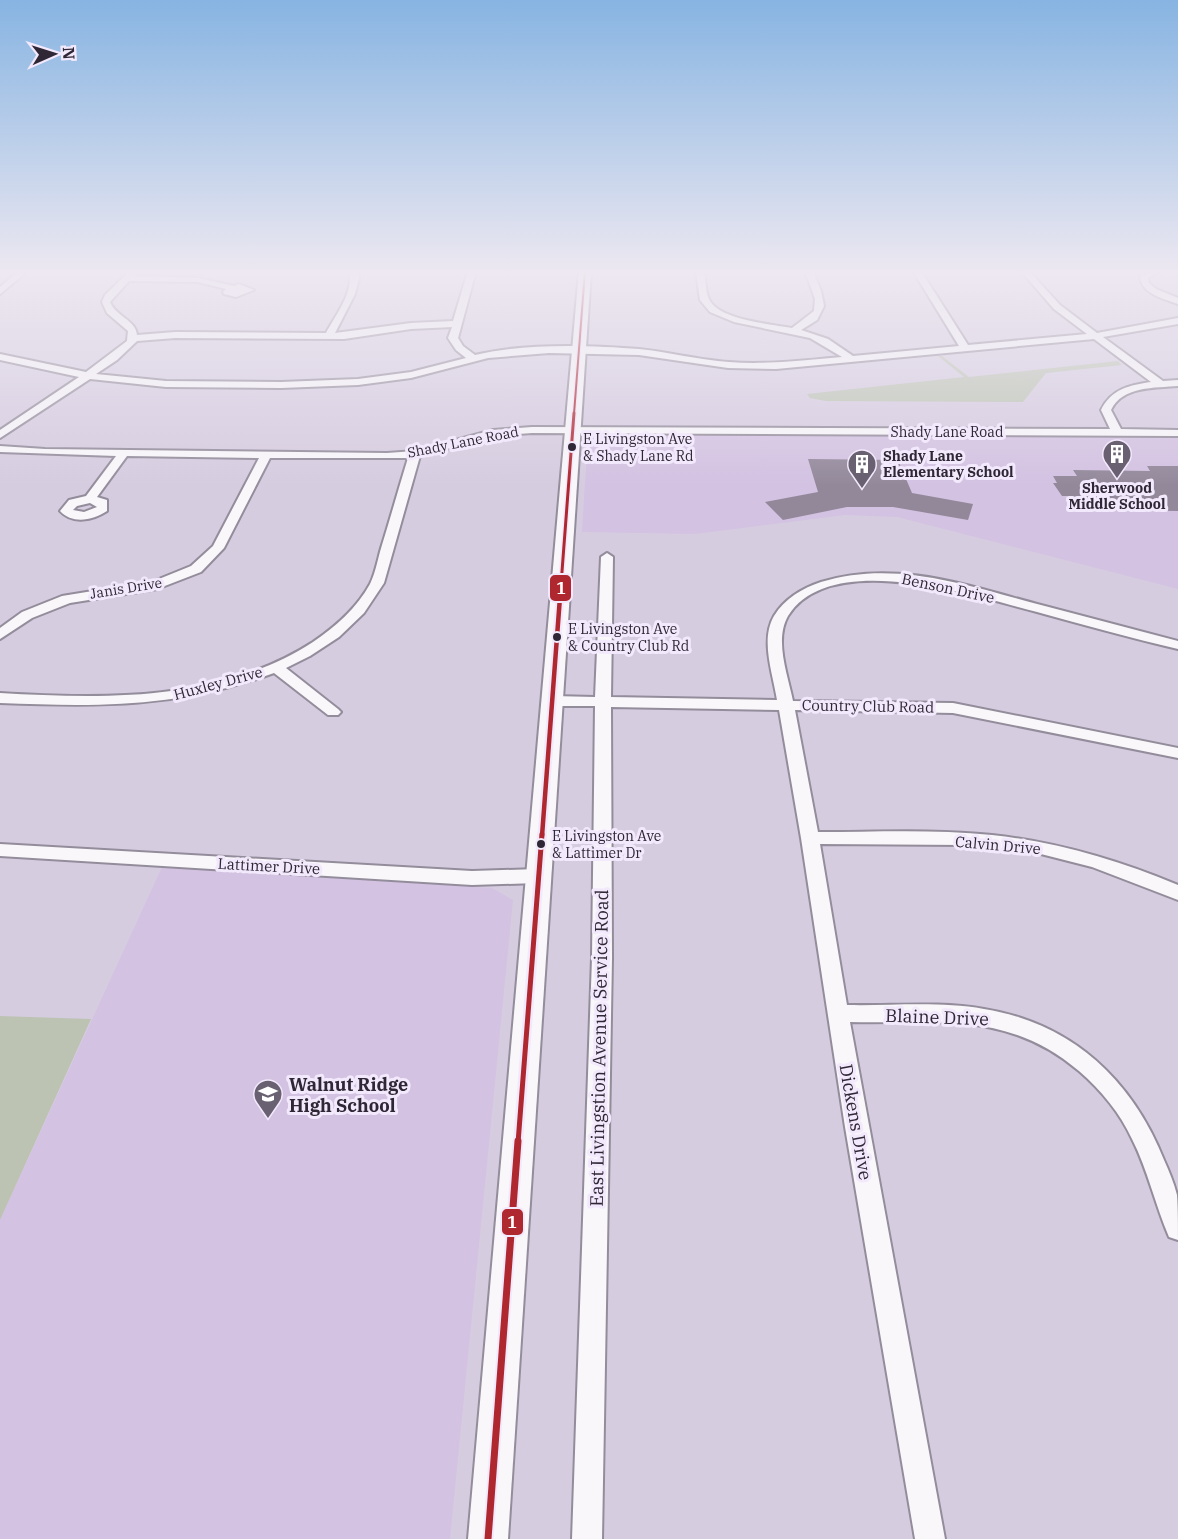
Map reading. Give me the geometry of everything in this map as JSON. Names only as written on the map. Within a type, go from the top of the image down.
[{"type":"main road","points":[[488,1539],[579,343]]},
{"type":"street","points":[[0,435],[122,353],[130,343]]},
{"type":"street","points":[[455,343],[474,359]]},
{"type":"street","points":[[828,343],[851,359]]},
{"type":"street","points":[[962,343],[965,348]]},
{"type":"street","points":[[0,357],[88,376],[166,384],[320,384],[388,378],[517,351],[639,352],[705,362],[752,366],[799,365],[1021,343]]},
{"type":"street","points":[[1104,343],[1160,384]]},
{"type":"street","points":[[1118,433],[1108,418],[1106,410],[1112,398],[1134,389],[1178,383]]},
{"type":"street","name":"Shady Lane Road","points":[[0,449],[123,454],[357,457],[415,454],[493,433],[532,430],[1178,433]]},
{"type":"street","points":[[90,499],[123,454]]},
{"type":"street","name":"Huxley Drive","points":[[0,698],[82,702],[154,699],[219,686],[275,667],[326,639],[342,626],[370,596],[377,582],[415,454]]},
{"type":"street","name":"Janis Drive","points":[[0,635],[27,615],[67,599],[157,585],[196,568],[218,548],[266,455]]},
{"type":"street","name":"East Livingstion Avenue Service Road","points":[[587,1539],[602,958],[603,702],[608,556]]},
{"type":"street","name":"Benson Drive","points":[[786,705],[774,639],[774,628],[780,616],[785,608],[814,589],[859,578],[894,576],[933,581],[1178,645]]},
{"type":"street","points":[[275,667],[333,712]]},
{"type":"street","name":"Country Club Road","points":[[553,701],[953,708],[993,714],[1116,742],[1178,753]]},
{"type":"street","name":"Dickens Drive","points":[[786,705],[810,838],[837,1013],[930,1539]]},
{"type":"street","name":"Calvin Drive","points":[[810,838],[1016,843],[1059,851],[1103,864],[1178,893]]},
{"type":"street","name":"Lattimer Drive","points":[[0,850],[472,878],[538,876]]},
{"type":"street","name":"Blaine Drive","points":[[837,1013],[983,1017],[1023,1027],[1063,1046],[1101,1077],[1129,1112],[1141,1133],[1178,1229]]},
{"type":"shaded area","points":[[595,432],[1178,435],[1178,589],[897,517],[845,515],[695,534],[582,532],[588,434]]},
{"type":"shaded area","name":"Walnut Ridge High School","points":[[162,867],[492,888],[513,900],[450,1539],[0,1539],[0,1220]]},
{"type":"green space","points":[[938,356],[942,356],[969,377],[1118,361],[1122,365],[1046,373],[1023,402],[826,401],[810,398],[807,394],[964,377]]},
{"type":"green space","points":[[0,1016],[91,1019],[0,1220]]},
{"type":"building","name":"Shady Lane Elementary School","points":[[808,459],[898,460],[912,493],[973,504],[968,520],[893,507],[847,507],[783,520],[765,502],[818,492]]},
{"type":"building","name":"Sherwood Middle School","points":[[1147,466],[1178,466],[1178,511],[1101,510],[1097,504],[1071,503],[1067,496],[1062,496],[1053,483],[1057,483],[1053,476],[1077,476],[1073,470],[1150,471]]},
{"type":"transit line","name":"1","points":[[488,1539],[580,343]]},
{"type":"place","name":"E Livingston Ave & Shady Lane Rd","points":[[572,447]]},
{"type":"place","name":"Sherwood Middle School","points":[[1117,480]]},
{"type":"place","name":"Shady Lane Elementary School","points":[[862,490]]},
{"type":"place","name":"E Livingston Ave & Country Club Rd","points":[[557,637]]},
{"type":"place","name":"E Livingston Ave & Lattimer Dr","points":[[541,844]]},
{"type":"place","name":"Walnut Ridge High School","points":[[268,1120]]}]
